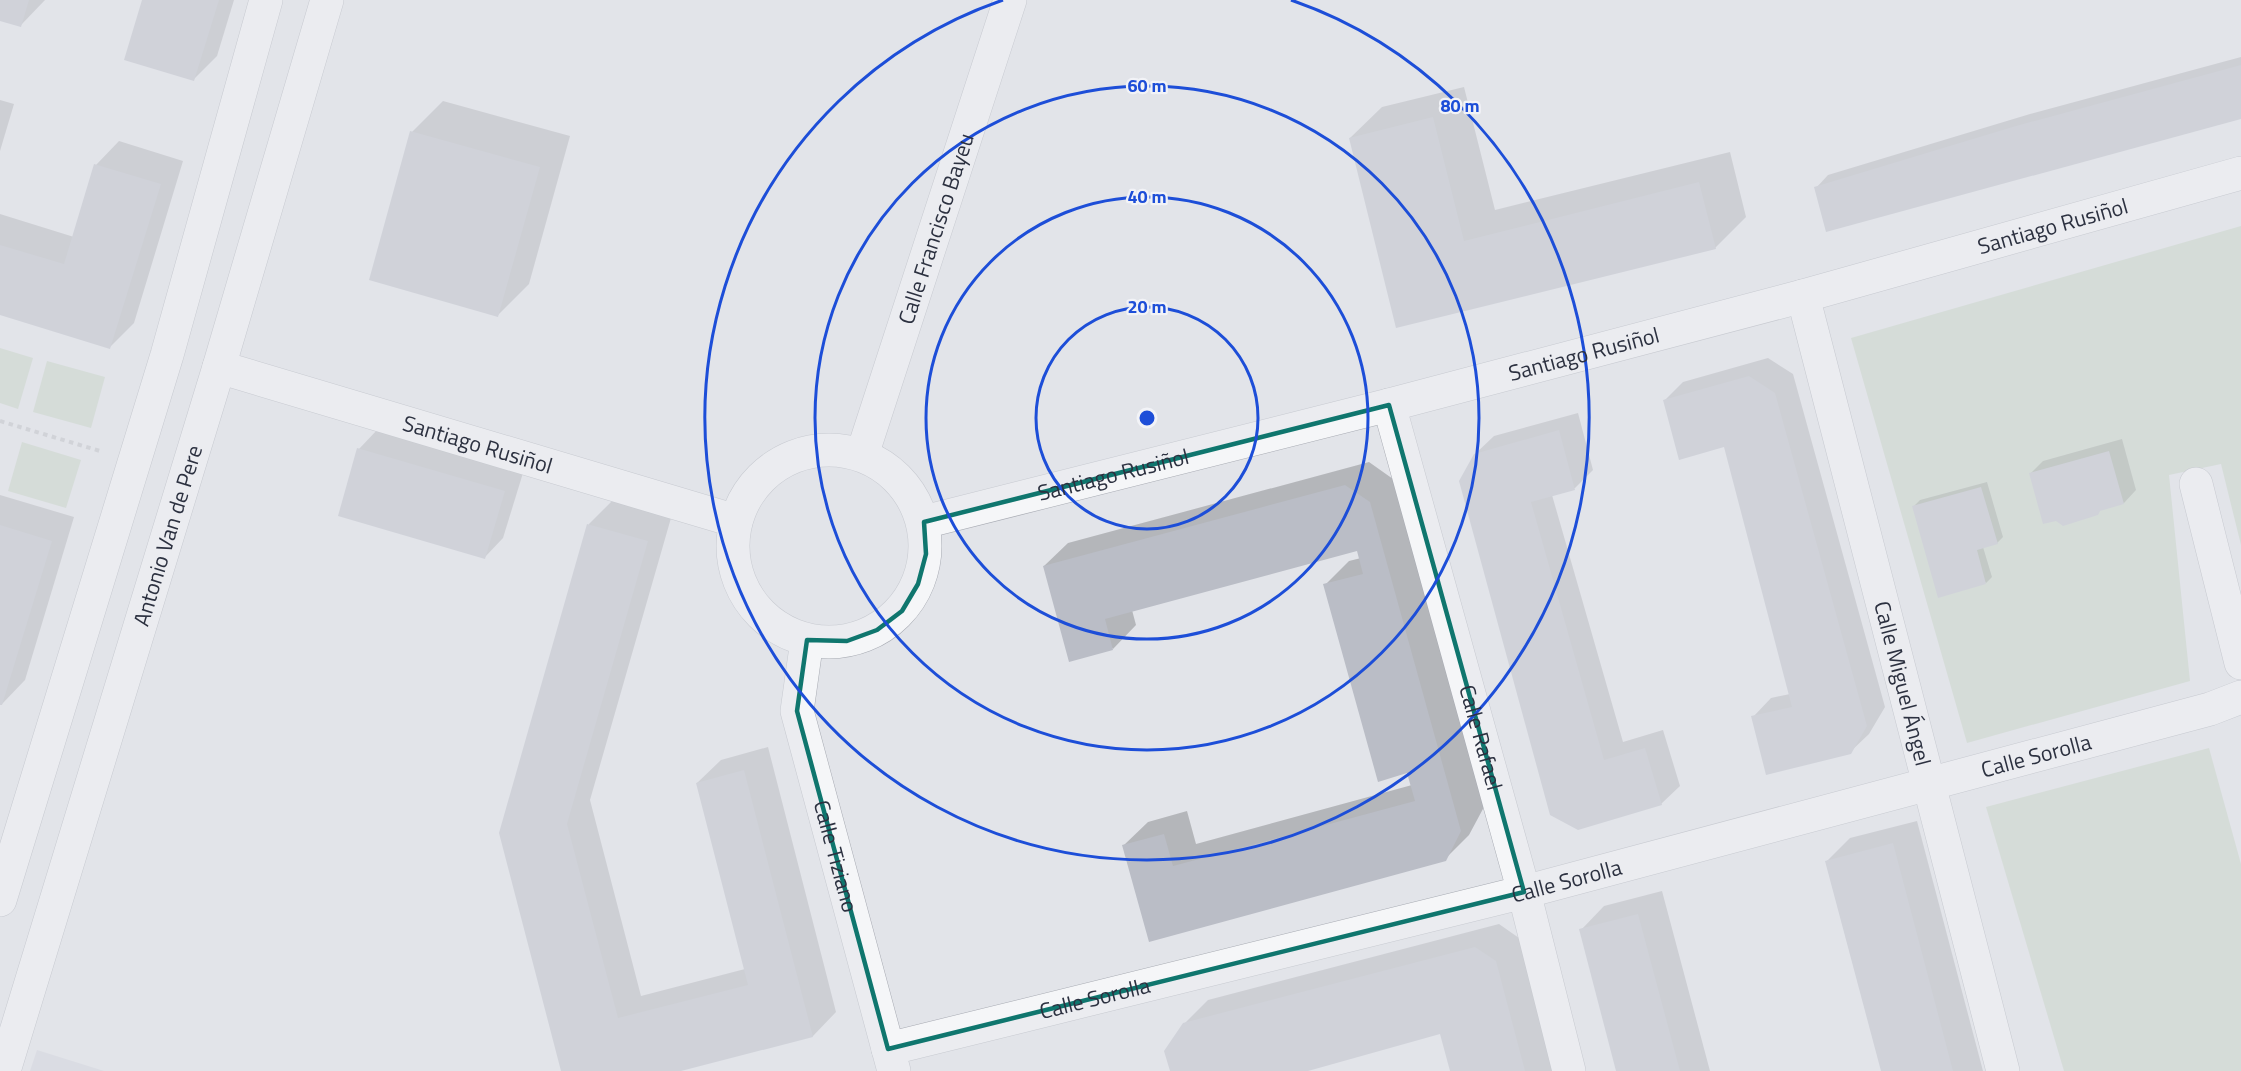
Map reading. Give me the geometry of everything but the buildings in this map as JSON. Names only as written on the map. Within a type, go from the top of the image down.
[{"type":"street","points":[[0,900],[135,462],[266,0]]},
{"type":"street","name":"Antonio Van de Pere","points":[[4,1071],[219,367],[327,0]]},
{"type":"street","name":"Calle Francisco Bayeu","points":[[862,455],[1010,0]]},
{"type":"street","name":"Santiago Rusiñol","points":[[924,522],[1389,405],[1803,296],[2241,173]]},
{"type":"street","name":"Calle Miguel Ángel","points":[[1803,296],[2003,1071]]},
{"type":"street","name":"Santiago Rusiñol","points":[[219,367],[736,521]]},
{"type":"street","name":"Calle Rafael","points":[[1389,405],[1524,892],[1569,1071]]},
{"type":"street","points":[[830,449],[862,455],[890,471],[911,494],[924,522],[926,554],[918,584],[902,611],[877,630],[847,642],[816,642],[786,633],[760,615],[742,589],[732,558],[736,521],[747,495],[768,471],[797,455],[830,449]]},
{"type":"street","points":[[2196,484],[2241,663]]},
{"type":"street","name":"Calle Tiziano","points":[[807,640],[797,711],[891,1060]]},
{"type":"street","name":"Calle Sorolla","points":[[891,1060],[2210,709],[2241,697]]},
{"type":"path","points":[[0,421],[135,462]]},
{"type":"highlighted area","points":[[1389,405],[1524,892],[888,1049],[797,711],[807,640],[847,641],[877,630],[902,611],[918,584],[926,554],[924,522]]},
{"type":"shaded area","points":[[37,1050],[104,1071],[30,1071]]},
{"type":"green space","points":[[2241,226],[2241,545],[2221,464],[2169,475],[2190,681],[1967,743],[1851,338]]},
{"type":"green space","points":[[0,348],[33,358],[18,409],[0,403]]},
{"type":"green space","points":[[47,361],[105,377],[91,428],[33,412]]},
{"type":"green space","points":[[22,442],[81,460],[66,508],[8,491]]},
{"type":"green space","points":[[2209,748],[2241,864],[2241,1071],[2064,1071],[1986,807]]}]
